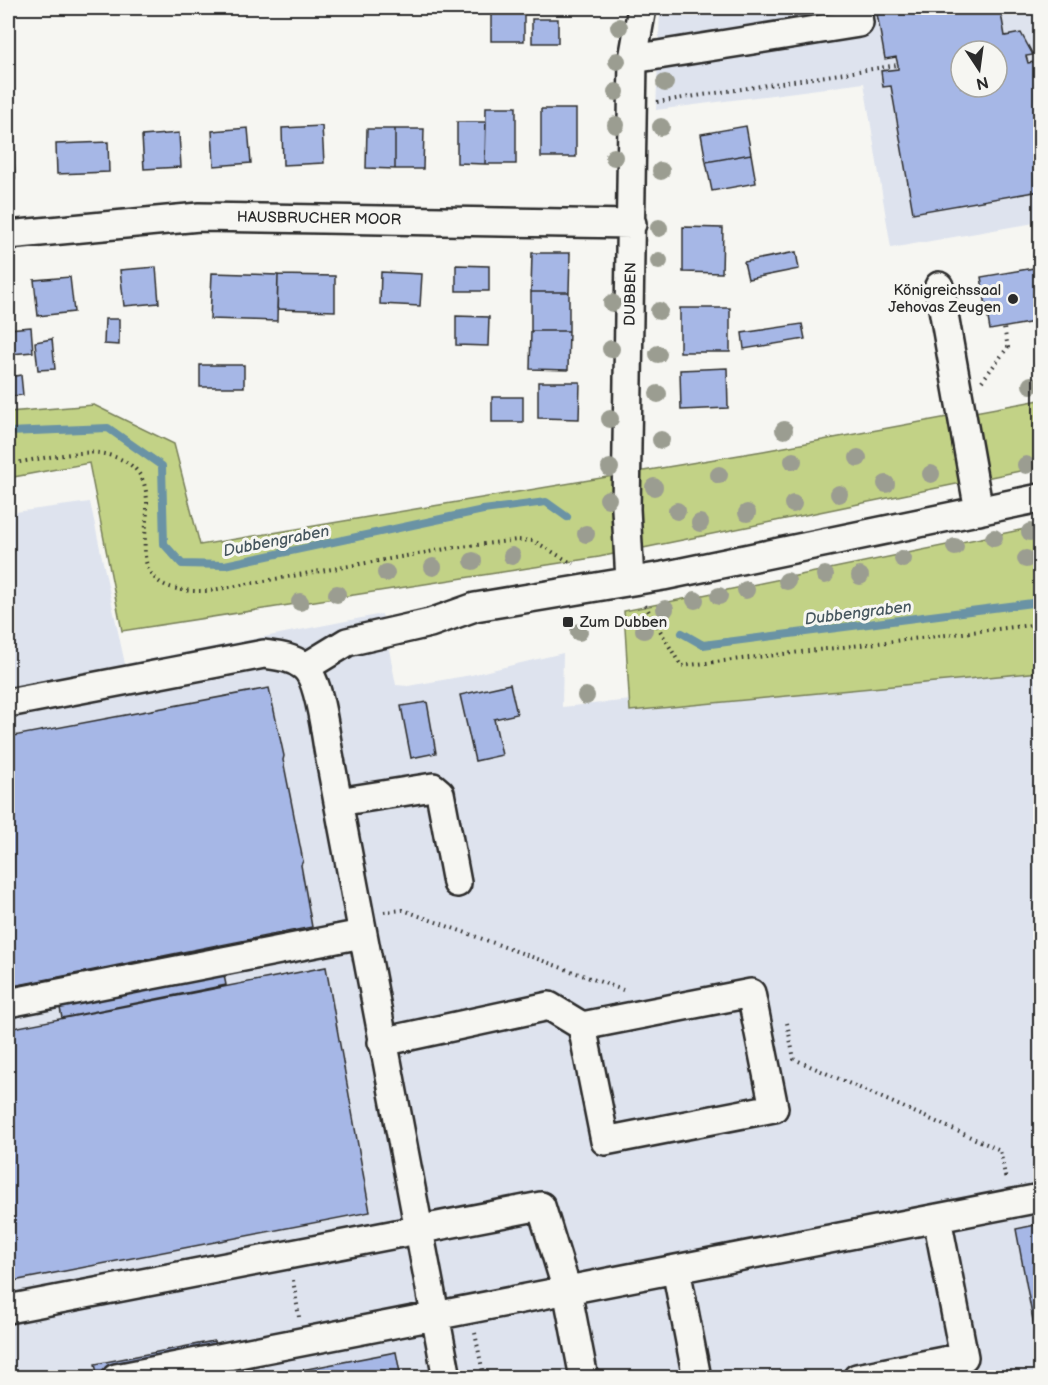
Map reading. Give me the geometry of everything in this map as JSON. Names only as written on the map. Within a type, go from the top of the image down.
[{"type":"street","name":"DUBBEN","points":[[630,581],[626,498],[633,59],[642,8]]},
{"type":"street","points":[[633,59],[859,23],[857,8]]},
{"type":"street","name":"HAUSBRUCHER MOOR","points":[[8,235],[199,217],[632,224]]},
{"type":"street","points":[[939,286],[979,511]]},
{"type":"street","points":[[306,667],[347,642],[430,623],[475,607],[630,581],[1041,498]]},
{"type":"street","points":[[8,703],[264,654],[289,658],[306,667],[314,681],[447,1377]]},
{"type":"street","points":[[338,802],[433,787],[440,793],[457,883]]},
{"type":"street","points":[[8,1003],[362,934]]},
{"type":"street","points":[[382,1041],[549,1006],[582,1026],[751,993],[774,1108],[604,1141],[582,1026]]},
{"type":"street","points":[[116,1377],[1041,1198]]},
{"type":"street","points":[[8,1309],[540,1206],[567,1290],[584,1377]]},
{"type":"street","points":[[857,1377],[964,1357],[937,1218]]},
{"type":"street","points":[[676,1269],[698,1377]]},
{"type":"path","points":[[633,100],[657,103],[898,65]]},
{"type":"path","points":[[981,383],[1008,346],[1004,328]]},
{"type":"path","points":[[8,464],[97,453],[128,461],[142,475],[147,489],[144,545],[147,567],[160,584],[181,592],[207,591],[446,549],[517,540],[534,542],[560,554],[598,586]]},
{"type":"path","points":[[630,581],[681,666],[1041,624]]},
{"type":"path","points":[[296,1253],[292,1277],[306,1341]]},
{"type":"path","points":[[471,1309],[484,1377]]},
{"type":"shaded area","points":[[660,8],[1040,8],[1040,222],[891,248],[864,83],[656,110]]},
{"type":"shaded area","points":[[90,502],[125,664],[382,614],[396,685],[408,686],[471,675],[563,653],[562,707],[1040,659],[1040,1377],[8,1377],[8,513]]},
{"type":"green space","points":[[1040,400],[1040,467],[599,557],[122,631],[89,463],[8,478],[8,412],[94,405],[174,444],[200,545],[763,451]]},
{"type":"green space","points":[[1040,526],[1040,672],[630,711],[624,611]]},
{"type":"building","points":[[491,8],[524,8],[524,41],[491,41]]},
{"type":"building","points":[[876,8],[1000,8],[1005,36],[1021,33],[1033,55],[1026,56],[1028,63],[1034,62],[1040,73],[1040,81],[1037,82],[1040,100],[1040,191],[913,213],[891,86],[883,87],[881,71],[898,69],[896,57],[885,59]]},
{"type":"building","points":[[532,19],[558,19],[558,43],[532,43]]},
{"type":"building","points":[[486,107],[516,107],[516,164],[485,164]]},
{"type":"building","points":[[541,109],[576,109],[576,157],[541,157]]},
{"type":"building","points":[[457,122],[486,122],[485,164],[457,163]]},
{"type":"building","points":[[322,126],[324,163],[283,165],[282,128]]},
{"type":"building","points":[[746,126],[751,154],[706,162],[701,134]]},
{"type":"building","points":[[248,128],[251,163],[214,166],[212,131]]},
{"type":"building","points":[[367,129],[395,129],[395,169],[366,168]]},
{"type":"building","points":[[395,129],[424,129],[423,169],[395,169]]},
{"type":"building","points":[[179,133],[181,167],[144,169],[142,136]]},
{"type":"building","points":[[13,138],[15,178],[8,179],[8,139]]},
{"type":"building","points":[[108,142],[109,172],[57,174],[56,144]]},
{"type":"building","points":[[751,154],[756,183],[712,191],[706,162]]},
{"type":"building","points":[[683,227],[723,228],[722,273],[683,272]]},
{"type":"building","points":[[796,252],[799,269],[748,279],[744,262]]},
{"type":"building","points":[[532,253],[570,253],[569,292],[531,292]]},
{"type":"building","points":[[456,265],[489,266],[489,291],[456,291]]},
{"type":"building","points":[[156,267],[159,303],[124,306],[120,270]]},
{"type":"building","name":"Königreichssaal Jehovas Zeugen","points":[[1040,267],[1040,321],[990,330],[981,277]]},
{"type":"building","points":[[381,272],[422,274],[420,306],[380,304]]},
{"type":"building","points":[[212,273],[278,275],[277,321],[210,319]]},
{"type":"building","points":[[278,275],[335,276],[335,311],[277,309]]},
{"type":"building","points":[[70,277],[74,312],[38,316],[34,280]]},
{"type":"building","points":[[531,292],[569,292],[569,331],[531,331]]},
{"type":"building","points":[[680,308],[730,308],[730,352],[680,352]]},
{"type":"building","points":[[456,316],[489,317],[488,346],[456,345]]},
{"type":"building","points":[[105,319],[119,319],[119,345],[104,344]]},
{"type":"building","points":[[802,324],[805,339],[744,349],[742,333]]},
{"type":"building","points":[[31,327],[33,352],[11,354],[8,329]]},
{"type":"building","points":[[531,331],[569,331],[568,370],[530,369]]},
{"type":"building","points":[[52,339],[55,369],[38,370],[35,342]]},
{"type":"building","points":[[200,365],[244,365],[244,387],[200,387]]},
{"type":"building","points":[[727,368],[728,408],[681,410],[680,370]]},
{"type":"building","points":[[21,375],[23,395],[11,396],[9,377]]},
{"type":"building","points":[[538,382],[580,382],[579,419],[538,418]]},
{"type":"building","points":[[492,397],[523,397],[523,422],[492,422]]},
{"type":"building","points":[[510,684],[517,714],[494,719],[502,755],[475,761],[460,695]]},
{"type":"building","points":[[269,688],[303,861],[301,865],[312,927],[8,987],[8,737]]},
{"type":"building","points":[[427,702],[436,753],[411,758],[401,706]]},
{"type":"building","points":[[218,945],[226,985],[62,1018],[54,978]]},
{"type":"building","points":[[326,967],[370,1212],[8,1282],[8,1029]]},
{"type":"building","points":[[1040,1224],[1040,1358],[1016,1229]]},
{"type":"building","points":[[214,1341],[221,1378],[98,1378],[95,1364]]},
{"type":"building","points":[[396,1352],[401,1378],[260,1378]]},
{"type":"waterway","name":"Dubbengraben","points":[[8,432],[108,428],[162,466],[164,544],[182,564],[225,565],[483,510],[546,502],[567,517]]},
{"type":"waterway","name":"Dubbengraben","points":[[682,633],[703,645],[1040,602]]},
{"type":"place","name":"Königreichssaal Jehovas Zeugen","points":[[1013,299]]},
{"type":"place","name":"Zum Dubben","points":[[568,622]]}]
